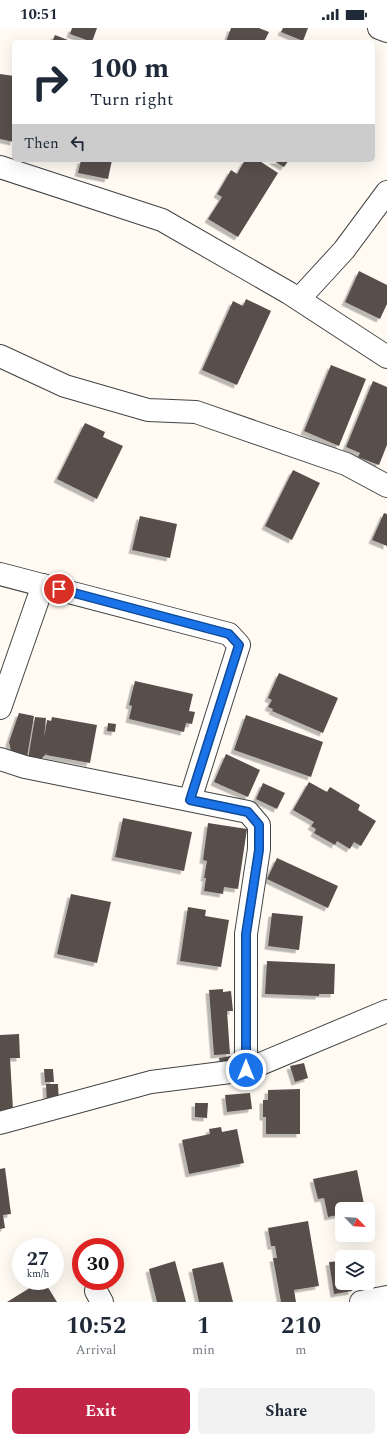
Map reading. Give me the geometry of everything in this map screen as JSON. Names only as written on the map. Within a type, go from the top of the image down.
[{"type":"street","points":[[379,28],[387,31]]},
{"type":"street","points":[[0,167],[162,220],[299,300],[387,357]]},
{"type":"street","points":[[299,300],[344,250],[387,192]]},
{"type":"street","points":[[0,356],[65,386],[148,410],[196,412],[346,464],[387,486]]},
{"type":"street","points":[[0,574],[229,634],[239,645],[190,800]]},
{"type":"street","points":[[0,708],[43,585]]},
{"type":"street","points":[[0,759],[33,768],[248,812],[259,825],[259,850],[246,934],[246,1070]]},
{"type":"street","points":[[0,1123],[151,1082],[246,1070],[387,1011]]},
{"type":"street","points":[[361,1302],[387,1297]]},
{"type":"building","points":[[72,28],[97,28],[93,40],[86,40],[70,34]]},
{"type":"building","points":[[231,28],[259,28],[269,32],[265,40],[227,40]]},
{"type":"building","points":[[283,28],[308,28],[303,40],[281,32]]},
{"type":"building","points":[[55,35],[68,40],[53,40]]},
{"type":"building","points":[[0,74],[12,76],[12,142],[0,139]]},
{"type":"building","points":[[81,162],[112,162],[108,179],[78,173]]},
{"type":"building","points":[[244,162],[261,162],[278,173],[238,237],[208,219],[222,197],[217,194],[231,170],[237,174]]},
{"type":"building","points":[[275,162],[288,162],[284,167]]},
{"type":"building","points":[[359,271],[387,285],[387,304],[380,319],[345,302]]},
{"type":"building","points":[[246,299],[271,311],[237,385],[202,370],[233,301],[243,306]]},
{"type":"building","points":[[331,365],[366,379],[339,446],[304,431]]},
{"type":"building","points":[[373,381],[387,387],[387,445],[379,465],[358,457],[360,453],[346,447]]},
{"type":"building","points":[[85,423],[105,432],[103,437],[123,446],[97,499],[57,479]]},
{"type":"building","points":[[293,470],[320,483],[292,540],[265,526]]},
{"type":"building","points":[[384,513],[387,514],[387,546],[372,540]]},
{"type":"building","points":[[140,516],[177,524],[170,558],[132,550]]},
{"type":"building","points":[[279,673],[338,698],[323,733],[272,711],[273,709],[268,707],[272,700],[268,698]]},
{"type":"building","points":[[135,681],[193,694],[189,711],[195,712],[192,724],[186,723],[184,732],[129,719],[132,706],[129,705]]},
{"type":"building","points":[[19,713],[34,716],[27,757],[12,756],[9,742]]},
{"type":"building","points":[[246,715],[323,742],[311,777],[234,750]]},
{"type":"building","points":[[35,717],[46,718],[44,738],[47,720],[51,721],[52,717],[97,725],[90,763],[46,755],[47,753],[40,760],[28,759]]},
{"type":"building","points":[[108,723],[116,724],[115,732],[107,731]]},
{"type":"building","points":[[226,754],[260,770],[248,797],[214,782]]},
{"type":"building","points":[[309,782],[327,792],[330,787],[360,805],[358,810],[376,821],[361,846],[354,842],[350,849],[337,841],[335,845],[314,833],[316,829],[311,826],[314,822],[293,810]]},
{"type":"building","points":[[263,783],[285,793],[277,809],[256,799]]},
{"type":"building","points":[[123,818],[192,832],[184,871],[115,857]]},
{"type":"building","points":[[208,823],[247,829],[238,889],[224,887],[223,894],[204,891],[206,878],[204,878],[207,861],[203,860]]},
{"type":"building","points":[[277,858],[338,886],[328,908],[267,879]]},
{"type":"building","points":[[71,894],[111,902],[97,963],[57,954]]},
{"type":"building","points":[[188,907],[206,910],[205,916],[229,920],[221,967],[180,961]]},
{"type":"building","points":[[272,913],[303,916],[299,950],[268,946]]},
{"type":"building","points":[[267,961],[335,964],[334,994],[319,994],[319,996],[265,994]]},
{"type":"building","points":[[223,989],[223,992],[231,991],[233,1011],[227,1011],[230,1054],[214,1055],[209,990]]},
{"type":"building","points":[[19,1034],[20,1058],[10,1058],[13,1110],[0,1111],[0,1035]]},
{"type":"building","points":[[231,1056],[232,1061],[220,1063],[219,1058]]},
{"type":"building","points":[[304,1063],[308,1078],[295,1082],[290,1066]]},
{"type":"building","points":[[44,1069],[53,1069],[54,1082],[45,1082]]},
{"type":"building","points":[[46,1084],[58,1084],[59,1105],[47,1105]]},
{"type":"building","points":[[300,1089],[300,1134],[266,1134],[266,1117],[263,1117],[263,1100],[268,1100],[268,1090]]},
{"type":"building","points":[[250,1093],[252,1109],[227,1112],[225,1095]]},
{"type":"building","points":[[195,1103],[208,1103],[207,1118],[195,1117]]},
{"type":"building","points":[[221,1127],[222,1132],[237,1129],[244,1163],[189,1174],[182,1140],[210,1134],[209,1129]]},
{"type":"building","points":[[5,1168],[11,1214],[3,1215],[5,1228],[0,1229],[0,1169]]},
{"type":"building","points":[[357,1170],[364,1202],[335,1202],[335,1216],[328,1217],[324,1198],[318,1199],[313,1179]]},
{"type":"building","points":[[308,1221],[319,1286],[294,1290],[296,1302],[281,1302],[273,1258],[277,1258],[275,1246],[271,1246],[268,1228]]},
{"type":"building","points":[[175,1261],[186,1302],[157,1302],[149,1269]]},
{"type":"building","points":[[223,1262],[233,1302],[199,1302],[192,1269]]},
{"type":"building","points":[[329,1262],[335,1262],[335,1290],[352,1291],[334,1294]]},
{"type":"building","points":[[26,1290],[50,1290],[57,1302],[7,1302]]},
{"type":"route","points":[[59,589],[229,634],[239,645],[236,659],[190,800],[248,812],[259,825],[259,850],[246,934],[246,1070]]}]
